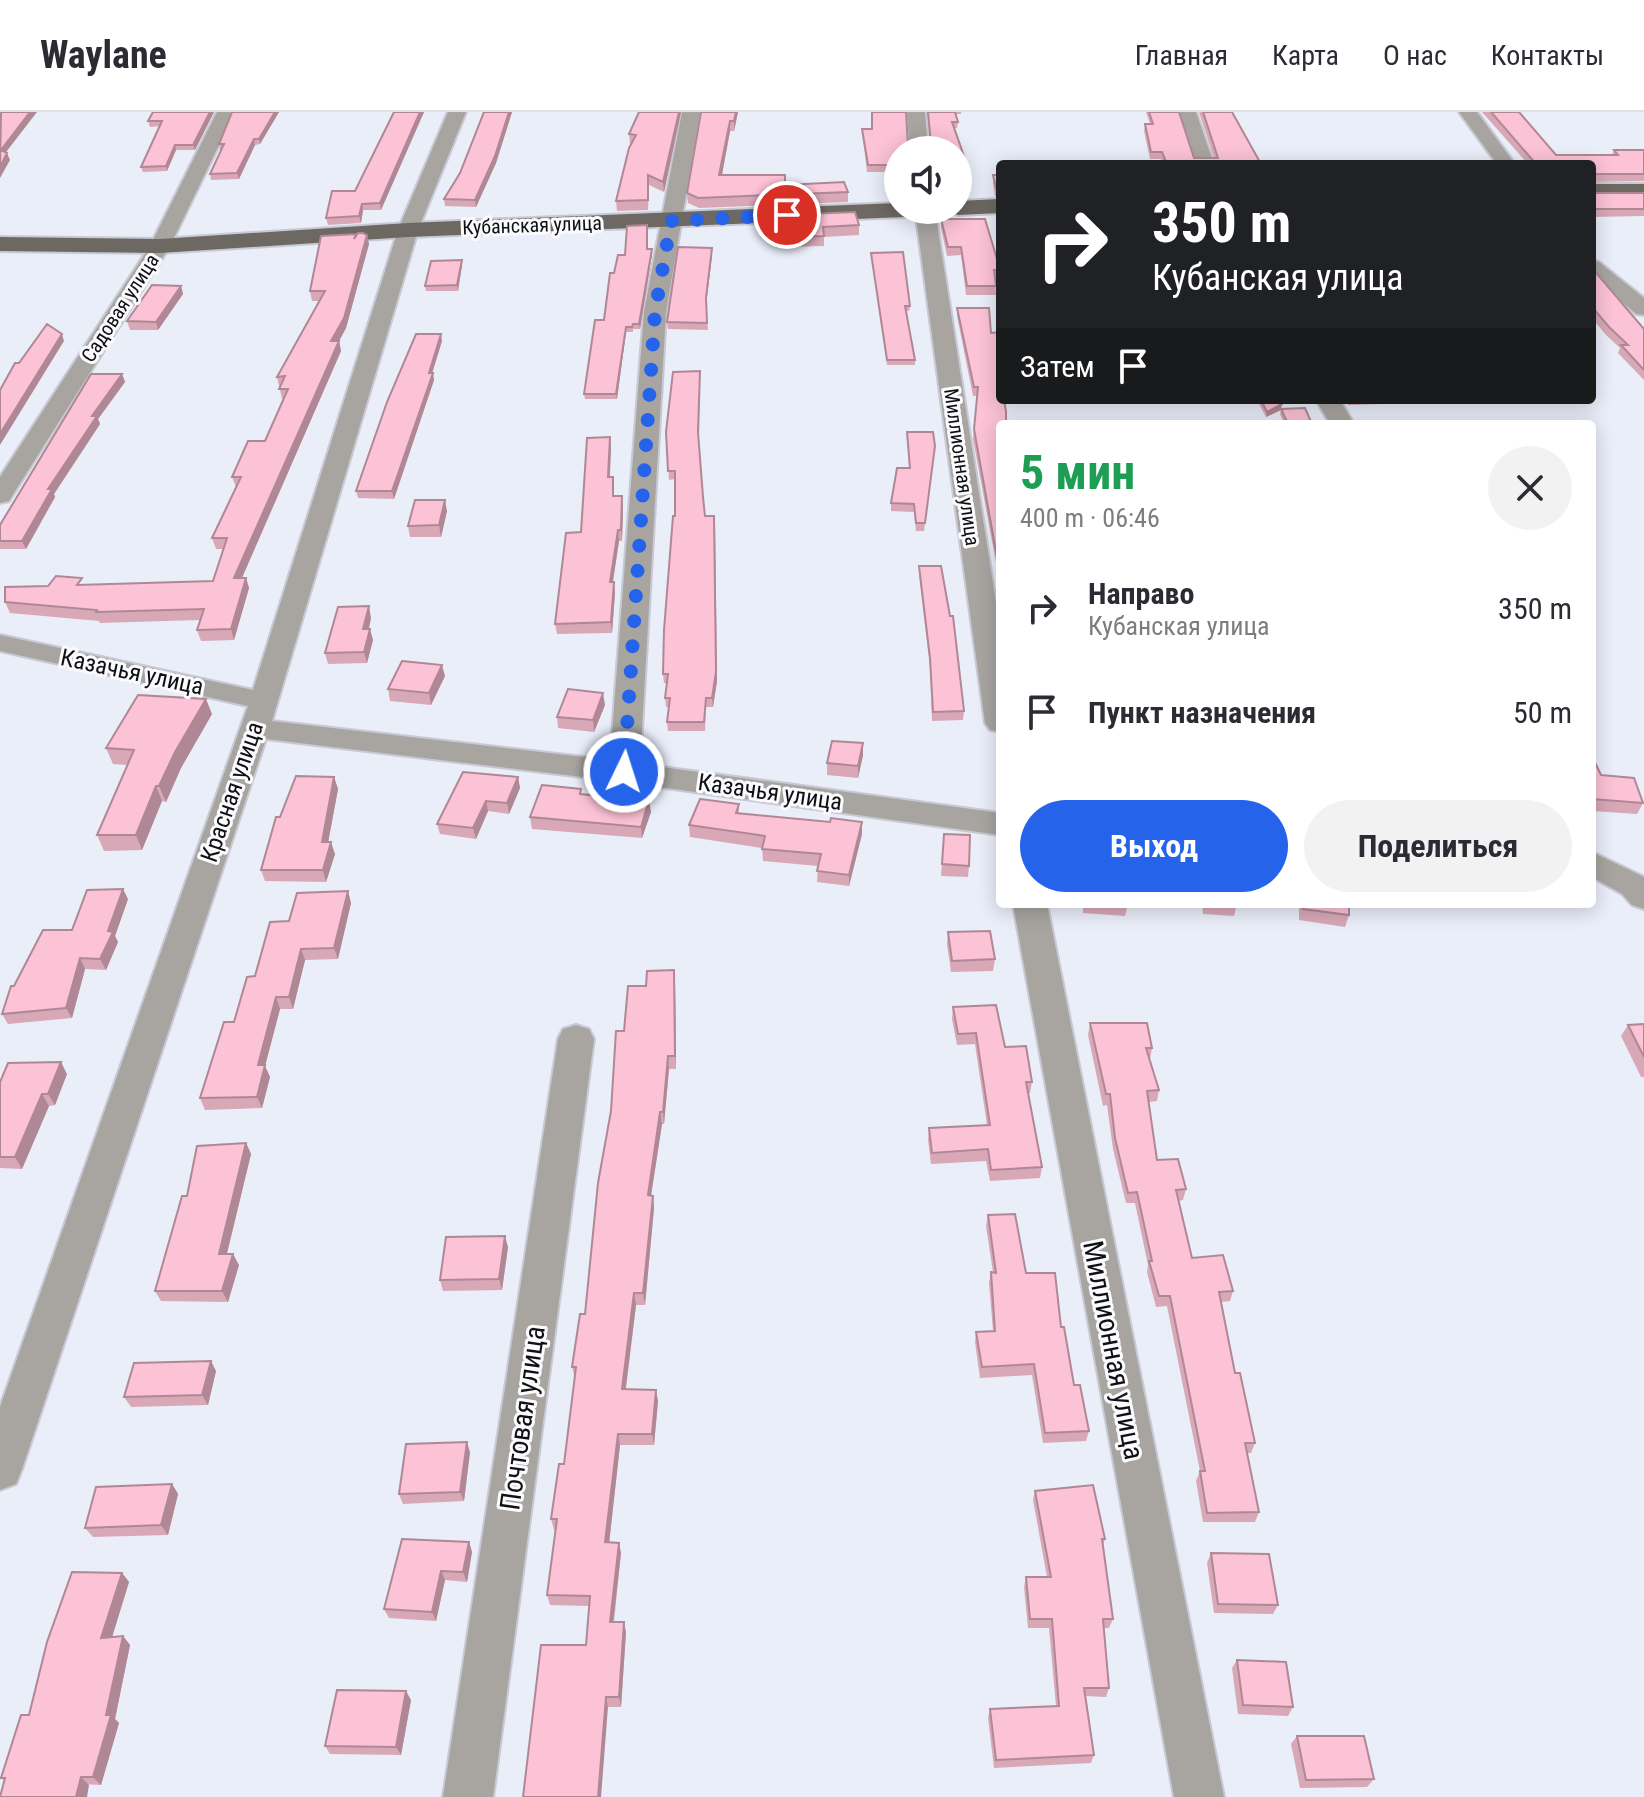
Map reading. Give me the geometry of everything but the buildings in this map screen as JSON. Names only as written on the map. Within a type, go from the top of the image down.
[{"type":"main road","points":[[1596,191],[1644,191]]},
{"type":"main road","points":[[972,207],[996,206]]},
{"type":"main road","name":"Кубанская улица","points":[[0,244],[160,246],[408,230],[884,211]]},
{"type":"street","name":"Садовая улица","points":[[0,496],[160,246],[226,112]]},
{"type":"street","name":"Красная улица","points":[[0,1469],[259,714],[408,230],[457,112]]},
{"type":"street","points":[[624,772],[655,312],[691,112]]},
{"type":"street","points":[[916,112],[918,136]]},
{"type":"street","points":[[1187,112],[1204,160]]},
{"type":"street","points":[[1468,112],[1503,160]]},
{"type":"street","name":"Миллионная улица","points":[[927,224],[996,696]]},
{"type":"street","points":[[1596,269],[1644,309]]},
{"type":"street","name":"Казачья улица","points":[[0,643],[259,714],[624,772],[996,823]]},
{"type":"street","points":[[1596,865],[1634,886],[1644,897]]},
{"type":"street","name":"Миллионная улица","points":[[1031,908],[1199,1797]]},
{"type":"street","name":"Почтовая улица","points":[[468,1797],[576,1039]]},
{"type":"route","points":[[624,772],[655,312],[671,221],[787,215]]}]
